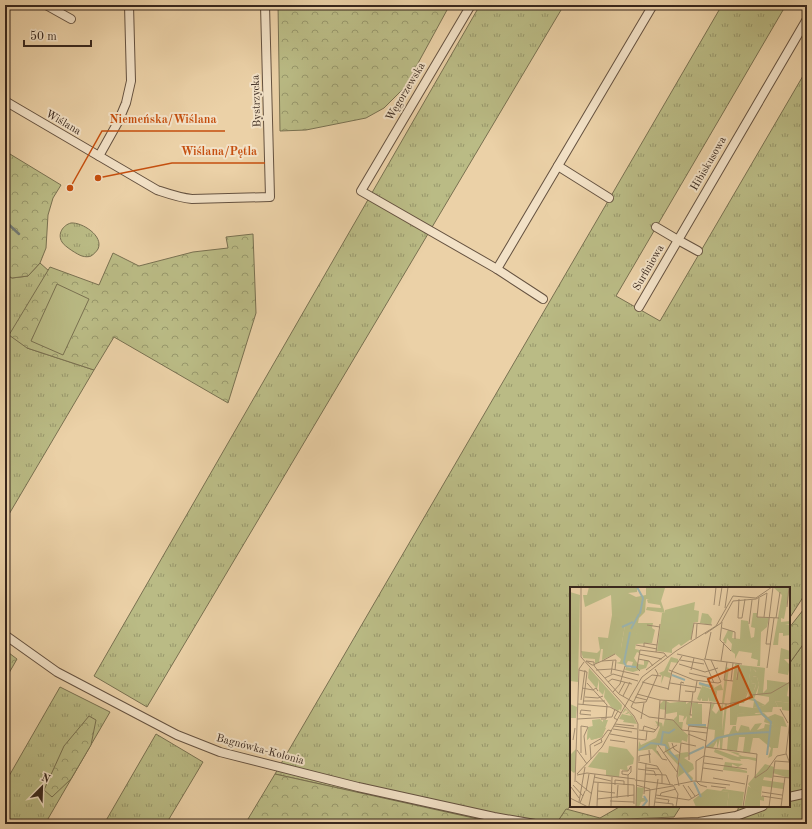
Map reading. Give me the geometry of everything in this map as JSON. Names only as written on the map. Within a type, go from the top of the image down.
[{"type":"street","points":[[46,5],[71,19]]},
{"type":"street","points":[[99,156],[118,122],[126,103],[131,80],[129,5]]},
{"type":"street","name":"Bystrzycka","points":[[265,5],[270,197]]},
{"type":"street","name":"Węgorzewska","points":[[471,5],[361,191],[496,269]]},
{"type":"street","points":[[543,299],[496,269],[653,5]]},
{"type":"street","name":"Hibiskusowa","points":[[678,240],[807,19]]},
{"type":"street","name":"Wiślana","points":[[5,102],[158,190],[168,194],[192,200],[270,197]]},
{"type":"street","points":[[558,166],[609,198]]},
{"type":"street","points":[[656,227],[698,251]]},
{"type":"street","name":"Surfiniowa","points":[[639,307],[678,240]]},
{"type":"street","name":"Bagnówka-Kolonia","points":[[5,635],[57,672],[177,736],[220,752],[358,787],[494,817],[535,824]]},
{"type":"street","points":[[790,797],[807,793]]},
{"type":"street","points":[[642,824],[699,822],[736,816],[760,807]]},
{"type":"green space","points":[[278,5],[448,5],[447,10],[405,87],[384,108],[366,118],[306,130],[280,131]]},
{"type":"green space","points":[[480,5],[564,5],[147,707],[94,676]]},
{"type":"green space","points":[[722,5],[786,5],[616,296],[660,321],[807,69],[807,591],[790,617],[790,587],[570,587],[570,806],[558,821],[521,824],[493,824],[478,819],[275,774]]},
{"type":"green space","points":[[5,151],[61,185],[53,198],[48,215],[46,248],[40,263],[28,276],[12,278],[5,274]]},
{"type":"green space","points":[[71,223],[76,223],[86,227],[98,239],[98,249],[91,256],[86,257],[80,255],[63,244],[60,236],[62,230]]},
{"type":"green space","points":[[253,234],[256,313],[228,403],[114,337],[94,370],[27,348],[9,335],[50,267],[99,285],[113,253],[139,266],[193,252],[228,248],[226,237]]},
{"type":"green space","points":[[40,263],[49,271],[27,348],[94,370],[5,521],[5,274],[12,278],[28,276]]},
{"type":"green space","points":[[57,284],[89,299],[63,355],[31,341]]},
{"type":"green space","points":[[807,605],[807,639],[790,663],[790,627]]},
{"type":"green space","points":[[807,639],[807,824],[733,824],[739,807],[790,807],[790,663]]},
{"type":"green space","points":[[5,650],[17,659],[5,680]]},
{"type":"green space","points":[[60,687],[110,712],[45,824],[5,824],[5,783]]},
{"type":"green space","points":[[89,716],[96,720],[91,745],[71,779],[52,797],[44,790],[64,746]]},
{"type":"green space","points":[[156,734],[203,762],[166,824],[104,824]]},
{"type":"green space","points":[[275,774],[478,819],[477,824],[245,824]]},
{"type":"green space","points":[[619,807],[680,807],[674,817],[601,820],[599,824],[521,824],[558,821],[566,809],[600,818]]},
{"type":"waterway","points":[[5,221],[19,234]]},
{"type":"place","name":"Wiślana/Pętla","points":[[98,178]]},
{"type":"place","name":"Niemeńska/Wiślana","points":[[70,188]]}]
